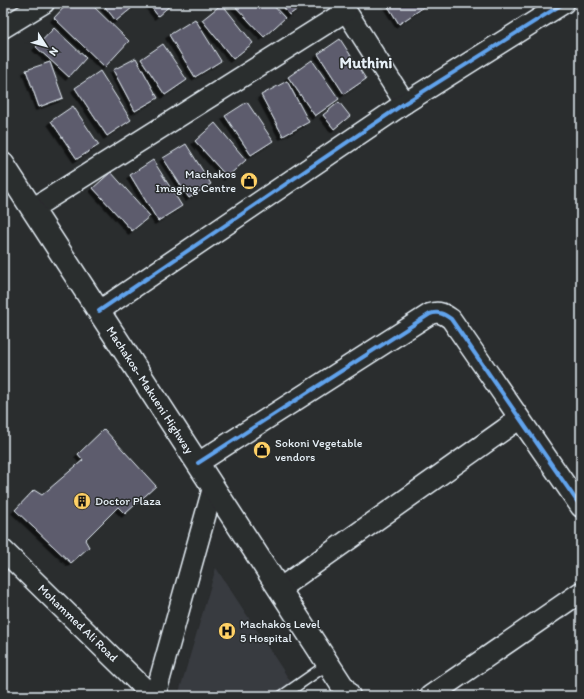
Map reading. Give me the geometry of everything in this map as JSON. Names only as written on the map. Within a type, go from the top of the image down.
[{"type":"main road","name":"Machakos- Makueni Highway","points":[[3,164],[349,696]]},
{"type":"street","points":[[3,28],[44,3]]},
{"type":"street","points":[[98,311],[405,103],[564,3]]},
{"type":"street","points":[[32,209],[344,7],[405,103]]},
{"type":"street","points":[[198,464],[430,314],[436,312],[445,314],[451,319],[581,507]]},
{"type":"street","points":[[279,589],[519,419]]},
{"type":"street","points":[[154,696],[213,488]]},
{"type":"street","name":"Mohammed Ali Road","points":[[3,550],[154,696]]},
{"type":"street","points":[[430,696],[581,592]]},
{"type":"lane","points":[[282,696],[328,664]]},
{"type":"shaded area","name":"Machakos Level 5 Hospital","points":[[216,568],[300,696],[178,696]]},
{"type":"building","points":[[68,3],[90,3],[129,41],[105,67],[54,18]]},
{"type":"building","points":[[102,3],[138,3],[116,21]]},
{"type":"building","points":[[148,3],[173,3],[158,16]]},
{"type":"building","points":[[232,3],[271,3],[285,18],[264,37]]},
{"type":"building","points":[[281,3],[307,3],[289,15]]},
{"type":"building","points":[[386,3],[430,3],[399,24]]},
{"type":"building","points":[[222,4],[253,43],[233,59],[202,20]]},
{"type":"building","points":[[195,19],[221,61],[195,77],[169,35]]},
{"type":"building","points":[[54,28],[86,58],[69,77],[36,47]]},
{"type":"building","points":[[340,39],[366,79],[344,94],[318,54]]},
{"type":"building","points":[[163,44],[187,80],[165,95],[141,59]]},
{"type":"building","points":[[136,58],[158,98],[135,111],[113,70]]},
{"type":"building","points":[[312,60],[339,99],[315,116],[288,77]]},
{"type":"building","points":[[50,62],[63,98],[39,107],[26,70]]},
{"type":"building","points":[[100,71],[131,120],[107,136],[75,88]]},
{"type":"building","points":[[287,81],[309,122],[283,136],[261,95]]},
{"type":"building","points":[[247,102],[273,141],[251,155],[225,116]]},
{"type":"building","points":[[339,102],[350,116],[334,129],[323,115]]},
{"type":"building","points":[[73,106],[99,145],[77,159],[51,121]]},
{"type":"building","points":[[215,123],[246,160],[227,177],[195,141]]},
{"type":"building","points":[[186,144],[211,184],[189,198],[163,158]]},
{"type":"building","points":[[153,160],[182,206],[158,221],[130,175]]},
{"type":"building","points":[[111,172],[150,216],[132,231],[93,188]]},
{"type":"building","name":"Doctor Plaza","points":[[104,429],[156,486],[125,514],[118,507],[85,540],[89,547],[71,563],[15,510],[34,490],[42,495],[83,460],[78,454]]},
{"type":"cycle path","points":[[99,311],[405,103],[564,3]]},
{"type":"cycle path","points":[[198,463],[430,314],[439,313],[444,314],[451,319],[581,507]]},
{"type":"place","name":"Machakos Imaging Centre","points":[[249,181]]},
{"type":"place","name":"Sokoni Vegetable vendors","points":[[262,450]]},
{"type":"place","name":"Doctor Plaza","points":[[82,501]]},
{"type":"place","name":"Machakos Level 5 Hospital","points":[[227,631]]},
{"type":"district","name":"Muthini","points":[[366,62]]}]
